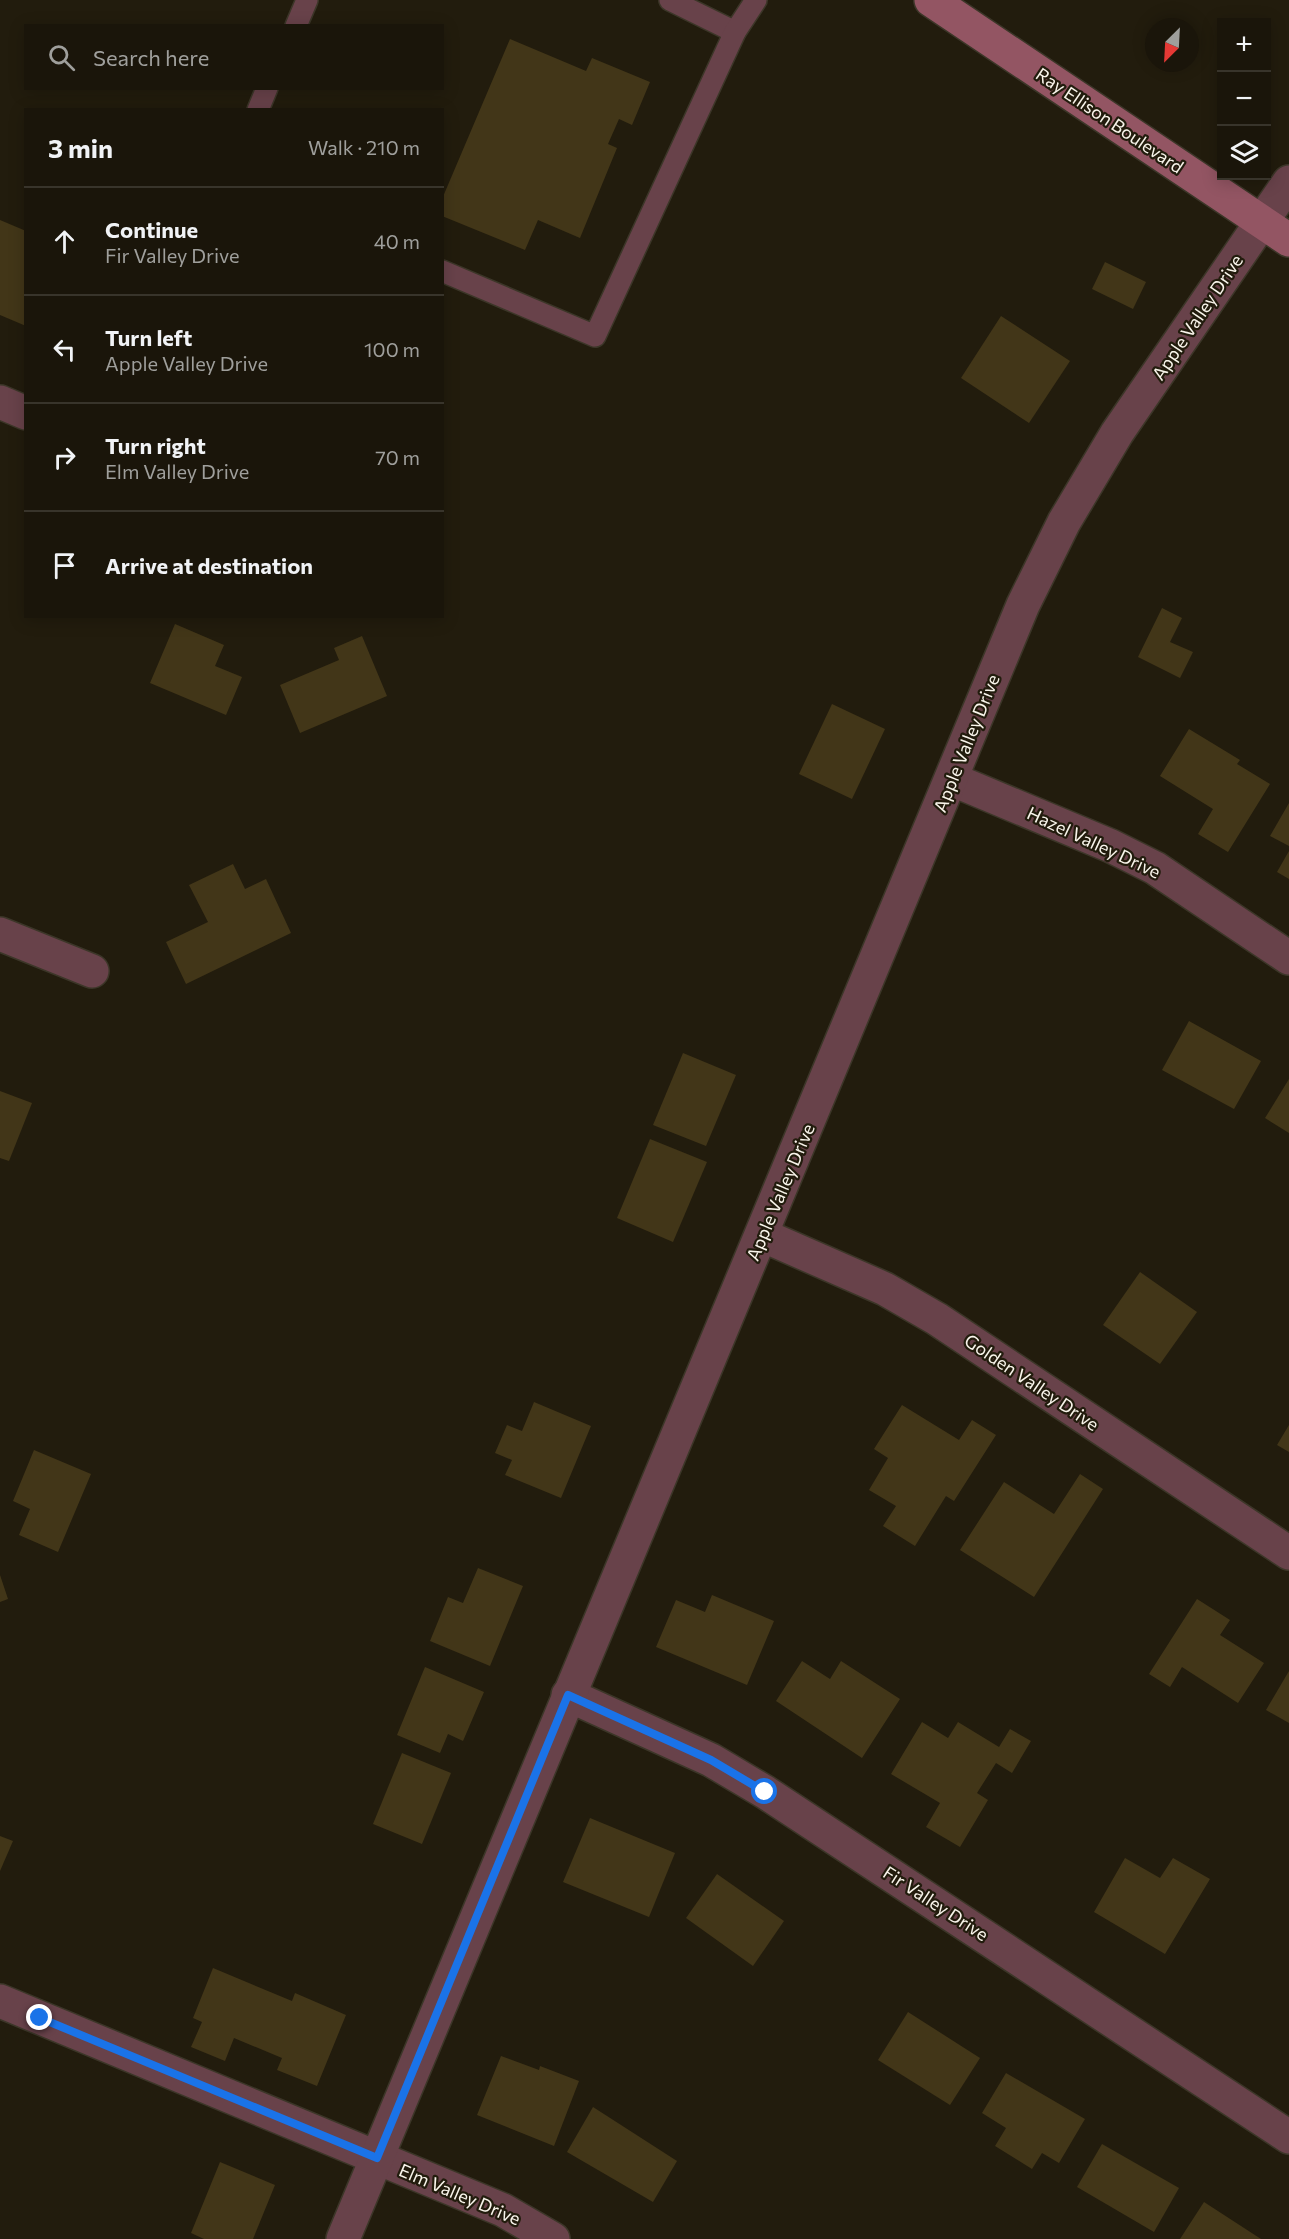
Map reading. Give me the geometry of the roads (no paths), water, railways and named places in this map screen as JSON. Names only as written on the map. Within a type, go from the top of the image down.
[{"type":"main road","name":"Ray Ellison Boulevard","points":[[931,0],[1289,240]]},
{"type":"street","name":"Apple Valley Drive","points":[[343,2239],[1023,605],[1064,522],[1117,433],[1289,182]]},
{"type":"street","points":[[0,402],[24,412]]},
{"type":"street","name":"Hazel Valley Drive","points":[[951,779],[1111,846],[1155,868],[1289,958]]},
{"type":"street","points":[[0,934],[92,971]]},
{"type":"street","name":"Golden Valley Drive","points":[[762,1235],[885,1288],[937,1319],[1289,1552]]},
{"type":"street","name":"Fir Valley Drive","points":[[568,1695],[711,1760],[765,1792],[1289,2137]]},
{"type":"street","name":"Elm Valley Drive","points":[[0,2001],[504,2210],[553,2239]]},
{"type":"lane","points":[[297,24],[307,0]]},
{"type":"lane","points":[[670,0],[735,32]]},
{"type":"lane","points":[[444,272],[595,336],[735,32],[756,0]]},
{"type":"lane","points":[[259,108],[266,90]]}]
